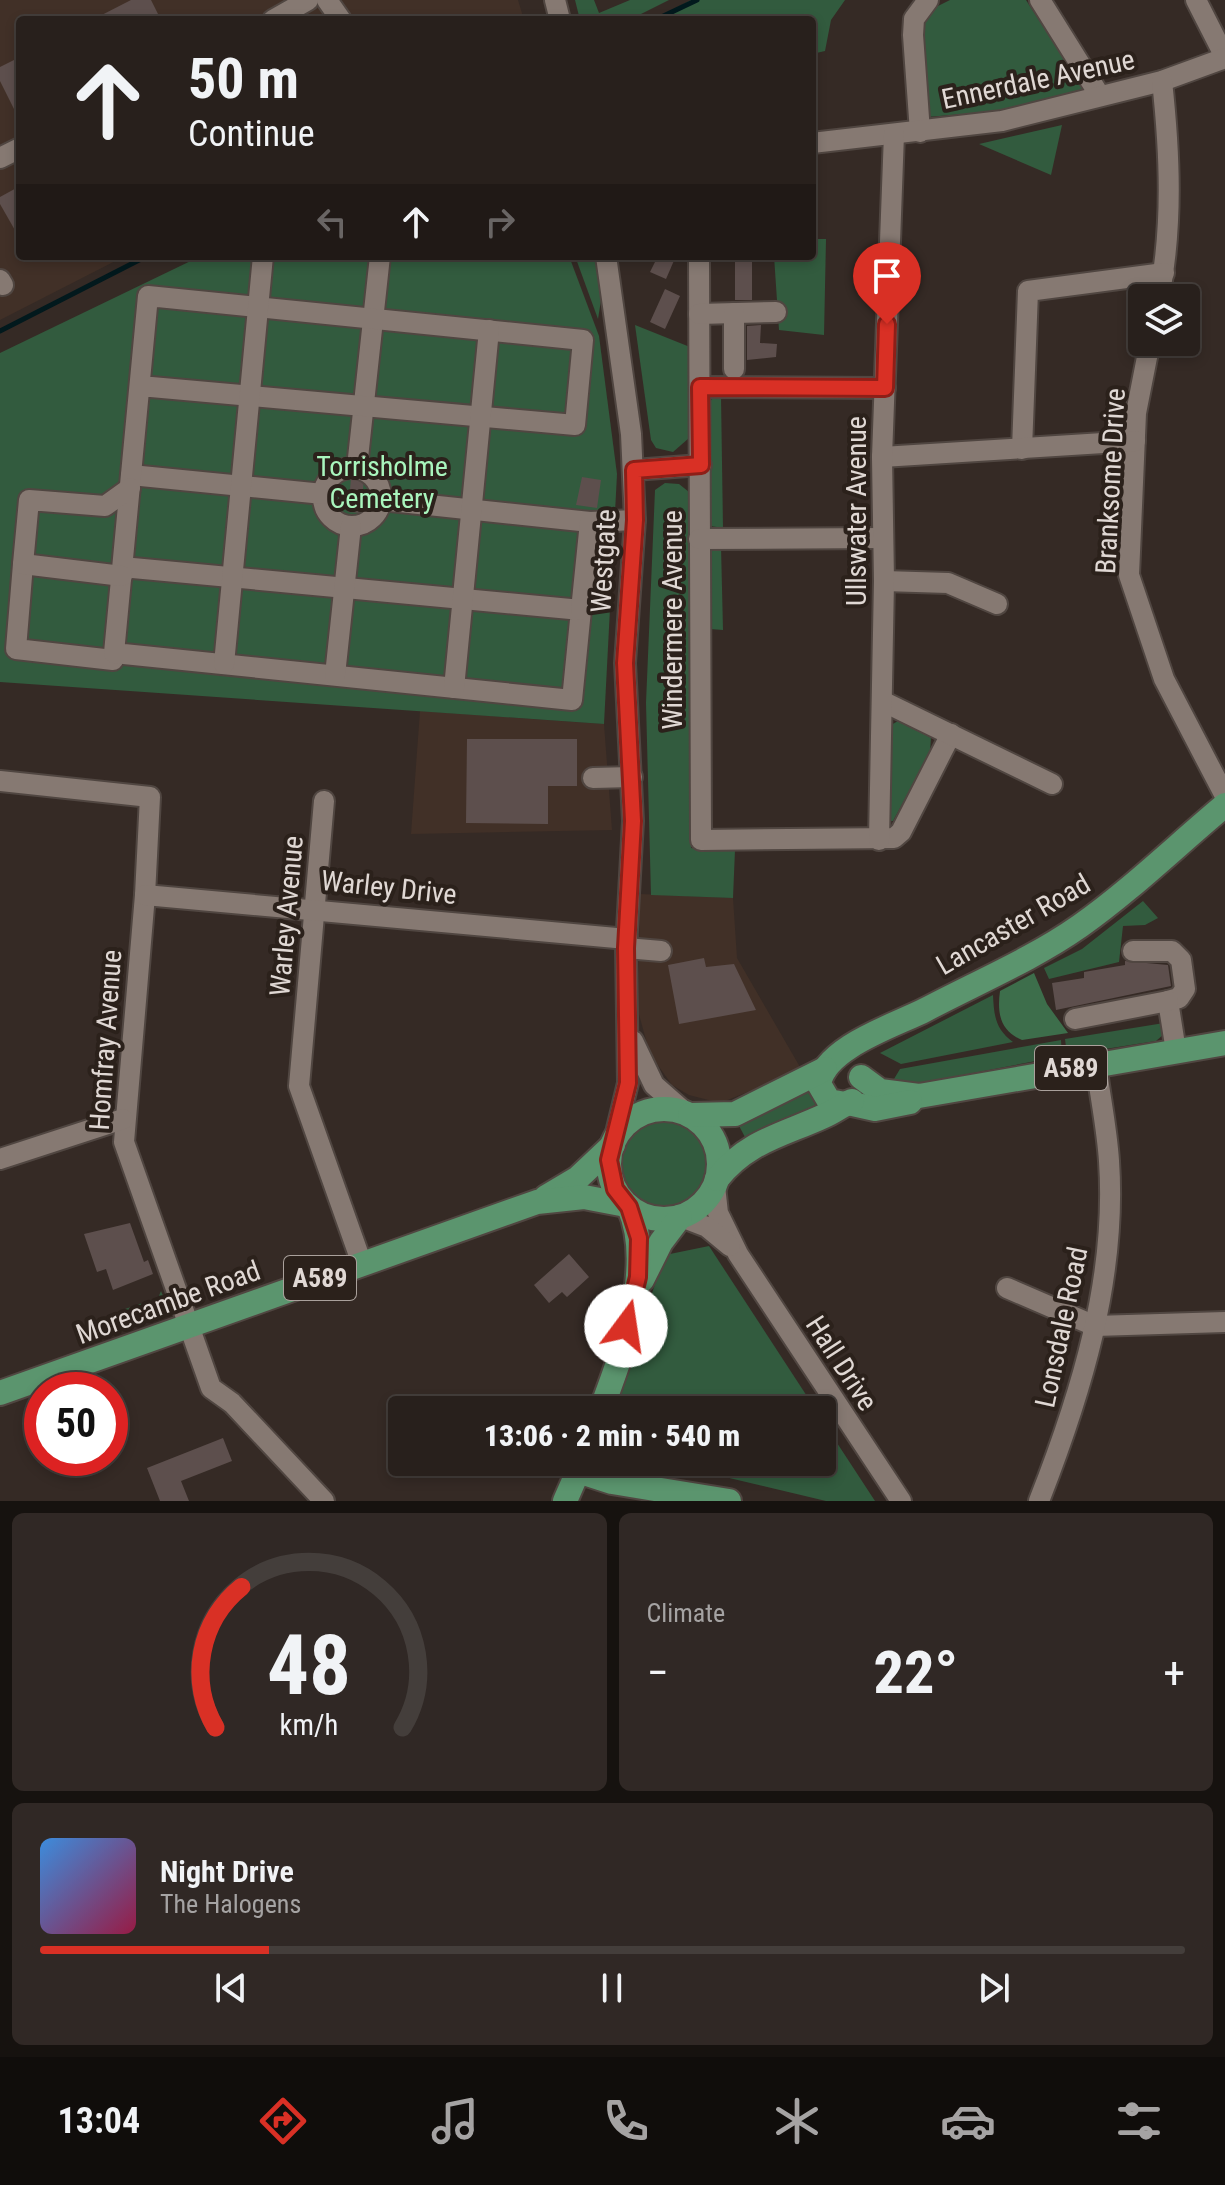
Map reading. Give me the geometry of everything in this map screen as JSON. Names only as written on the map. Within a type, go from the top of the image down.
[{"type":"main road","name":"Lancaster Road","points":[[688,1114],[735,1114],[827,1068],[856,1042],[1079,927],[1225,805]]},
{"type":"main road","name":"Lancaster Road","points":[[860,1076],[868,1052],[898,1023]]},
{"type":"main road","name":"A589","points":[[827,1068],[839,1062],[849,1064],[880,1091],[919,1096],[1225,1043]]},
{"type":"main road","points":[[827,1068],[819,1084],[823,1094],[834,1103],[846,1104]]},
{"type":"main road","points":[[605,1396],[634,1301],[653,1256],[681,1217],[705,1201],[716,1182],[746,1150],[846,1104],[860,1092],[860,1076]]},
{"type":"main road","name":"A589","points":[[846,1104],[886,1108],[910,1103],[919,1096]]},
{"type":"main road","name":"A589","points":[[613,1143],[626,1125],[639,1115],[656,1110],[688,1114]]},
{"type":"main road","points":[[688,1114],[712,1137],[719,1164],[716,1182]]},
{"type":"main road","name":"Morecambe Road","points":[[0,1393],[537,1202],[578,1178],[613,1143]]},
{"type":"main road","points":[[613,1143],[610,1175],[628,1206],[640,1246],[634,1301]]},
{"type":"main road","name":"Morecambe Road","points":[[537,1202],[584,1197],[628,1206]]},
{"type":"main road","name":"A589","points":[[628,1206],[655,1219],[681,1217]]},
{"type":"main road","points":[[565,1501],[576,1476]]},
{"type":"main road","points":[[599,1476],[612,1482],[729,1501]]},
{"type":"main road","points":[[654,1501],[678,1493]]},
{"type":"street","points":[[280,16],[308,0]]},
{"type":"street","points":[[920,132],[913,35],[914,19],[928,0]]},
{"type":"street","points":[[1040,0],[1100,96]]},
{"type":"street","points":[[1196,0],[1225,57]]},
{"type":"street","name":"Ennerdale Avenue","points":[[816,143],[1002,121],[1162,81],[1225,57]]},
{"type":"street","points":[[1162,81],[1171,156],[1162,284]]},
{"type":"street","name":"Ullswater Avenue","points":[[879,840],[884,581],[882,457],[894,134]]},
{"type":"street","points":[[224,664],[263,260]]},
{"type":"street","points":[[357,467],[380,260]]},
{"type":"street","name":"Westgate","points":[[607,260],[634,470],[635,520],[625,663],[633,821],[627,943],[627,1098],[613,1143]]},
{"type":"street","name":"Windermere Avenue","points":[[699,260],[701,840],[879,840]]},
{"type":"street","points":[[1022,449],[1028,291],[1164,273]]},
{"type":"street","points":[[140,386],[575,425],[583,340],[148,296],[140,386],[130,481],[113,660],[16,649],[29,500],[105,506],[130,481],[241,486],[323,494]]},
{"type":"street","points":[[699,314],[776,312]]},
{"type":"street","points":[[734,313],[734,369]]},
{"type":"street","points":[[454,688],[489,330]]},
{"type":"street","name":"Branksome Drive","points":[[1147,356],[1136,413],[1129,575],[1164,679],[1225,796]]},
{"type":"street","points":[[700,387],[885,388]]},
{"type":"street","points":[[882,457],[1135,441]]},
{"type":"street","points":[[634,470],[701,465]]},
{"type":"street","points":[[357,467],[370,473],[380,486],[381,500],[374,516],[362,525],[351,526],[335,520],[326,510],[323,494],[328,479],[341,469],[357,467]]},
{"type":"street","points":[[381,500],[590,522],[635,520]]},
{"type":"street","points":[[114,653],[572,700],[590,522]]},
{"type":"street","points":[[335,675],[351,526]]},
{"type":"street","points":[[699,539],[881,538]]},
{"type":"street","points":[[23,564],[233,577],[581,610]]},
{"type":"street","points":[[884,581],[948,583],[997,604]]},
{"type":"street","points":[[882,701],[1052,784]]},
{"type":"street","points":[[879,840],[894,838],[901,832],[951,734]]},
{"type":"street","points":[[593,778],[632,777]]},
{"type":"street","name":"Homfray Avenue","points":[[0,781],[150,797],[145,895],[123,1119],[128,1161],[211,1388],[232,1403],[324,1501]]},
{"type":"street","name":"Warley Avenue","points":[[324,801],[299,1086],[362,1264]]},
{"type":"street","name":"Warley Drive","points":[[145,895],[317,908],[627,943],[661,951]]},
{"type":"street","points":[[1075,1019],[1179,998],[1185,989],[1178,955],[1163,950],[1133,951]]},
{"type":"street","points":[[1168,1001],[1176,1051]]},
{"type":"street","name":"Westgate","points":[[626,1014],[635,1050],[645,1071],[666,1098],[688,1114]]},
{"type":"street","name":"Lonsdale Road","points":[[1039,1501],[1065,1436],[1095,1326],[1108,1243],[1110,1162],[1096,1064]]},
{"type":"street","points":[[0,1159],[123,1119]]},
{"type":"street","name":"Hall Drive","points":[[716,1182],[718,1213],[738,1254],[901,1501]]},
{"type":"street","name":"Hall Drive","points":[[681,1217],[707,1227],[738,1254]]},
{"type":"street","points":[[1007,1288],[1095,1326],[1225,1322]]},
{"type":"shaded area","points":[[0,0],[518,0],[523,16],[16,16],[16,260],[117,260],[0,320]]},
{"type":"shaded area","points":[[420,711],[604,724],[612,830],[411,834]]},
{"type":"shaded area","points":[[640,894],[733,898],[737,958],[800,1067],[720,1103],[689,1095],[672,1085],[650,1054],[638,1011]]},
{"type":"green space","points":[[575,0],[594,0],[599,13],[630,0],[669,0],[637,16],[579,16]]},
{"type":"green space","points":[[691,0],[845,0],[831,20],[825,51],[816,53],[816,16],[661,16]]},
{"type":"green space","points":[[950,0],[1026,0],[1084,90],[1001,111],[927,117],[922,20],[928,11]]},
{"type":"green space","points":[[1062,125],[1051,175],[979,144]]},
{"type":"green space","points":[[816,239],[826,239],[824,335],[779,330],[774,260],[816,260]]},
{"type":"green space","name":"Torrisholme Cemetery","points":[[193,260],[570,260],[599,336],[617,474],[604,724],[0,682],[0,353]]},
{"type":"green space","points":[[576,260],[597,260],[603,288],[598,319]]},
{"type":"green space","points":[[635,325],[690,347],[689,438],[673,452],[656,448],[651,440]]},
{"type":"green space","points":[[721,396],[723,528],[710,526],[707,518],[708,405],[712,399]]},
{"type":"green space","points":[[665,483],[679,484],[689,492],[691,848],[735,850],[733,898],[651,895],[646,703],[655,490]]},
{"type":"green space","points":[[721,546],[723,630],[710,629],[709,552]]},
{"type":"green space","points":[[900,720],[916,725],[931,737],[930,753],[893,821],[887,821],[889,726]]},
{"type":"green space","points":[[1143,901],[1158,918],[1145,925],[1123,926],[1119,962],[1049,979],[1044,968],[1082,949]]},
{"type":"green space","points":[[1034,973],[1047,1004],[1068,1033],[1022,1040],[1005,1026],[999,1007],[1000,991]]},
{"type":"green space","points":[[993,995],[997,1021],[1002,1032],[1013,1042],[901,1064],[880,1053]]},
{"type":"green space","points":[[1164,1023],[1164,1034],[1156,1041],[1067,1055],[1065,1039]]},
{"type":"green space","points":[[1061,1040],[1062,1056],[911,1085],[891,1084],[900,1069]]},
{"type":"green space","points":[[807,1088],[817,1108],[746,1139],[737,1122]]},
{"type":"green space","points":[[664,1120],[681,1123],[695,1132],[704,1146],[707,1163],[704,1180],[695,1194],[681,1203],[664,1206],[647,1203],[633,1194],[624,1180],[621,1163],[624,1146],[633,1132],[647,1123]]},
{"type":"green space","points":[[709,1246],[807,1396],[617,1396],[665,1255]]},
{"type":"green space","points":[[161,1291],[167,1306],[163,1313],[124,1326],[119,1311],[158,1298]]},
{"type":"green space","points":[[836,1441],[875,1501],[826,1501],[721,1476],[836,1476]]},
{"type":"building","points":[[131,0],[151,0],[159,16],[100,16]]},
{"type":"building","points":[[16,59],[16,113],[0,81],[0,67]]},
{"type":"building","points":[[16,188],[16,232],[0,204],[0,197]]},
{"type":"building","points":[[656,260],[674,260],[666,279],[650,272]]},
{"type":"building","points":[[735,260],[752,260],[752,300],[735,300]]},
{"type":"building","points":[[665,289],[680,296],[665,329],[650,322]]},
{"type":"building","points":[[761,325],[760,343],[777,344],[776,357],[747,360],[747,326]]},
{"type":"building","points":[[582,477],[601,480],[597,508],[576,505]]},
{"type":"building","points":[[351,478],[364,478],[361,513],[348,512]]},
{"type":"building","points":[[467,739],[577,739],[577,786],[548,786],[548,824],[466,823]]},
{"type":"building","points":[[704,958],[706,967],[734,964],[756,1010],[679,1024],[668,965]]},
{"type":"building","points":[[1125,961],[1168,965],[1171,986],[1056,1010],[1052,983],[1084,978],[1084,972],[1125,965]]},
{"type":"building","points":[[130,1223],[144,1262],[148,1260],[153,1274],[113,1290],[106,1269],[97,1272],[84,1234]]},
{"type":"building","points":[[569,1254],[589,1277],[567,1297],[562,1292],[549,1303],[534,1285]]},
{"type":"building","points":[[223,1438],[232,1461],[181,1481],[189,1501],[160,1501],[147,1468]]},
{"type":"waterway","points":[[663,16],[697,0]]},
{"type":"waterway","points":[[0,331],[139,260]]},
{"type":"route","points":[[626,1326],[638,1277],[639,1238],[629,1207],[615,1189],[609,1160],[621,1123],[628,1083],[626,948],[633,821],[625,663],[635,520],[634,470],[701,465],[700,387],[885,388],[887,324]]}]
